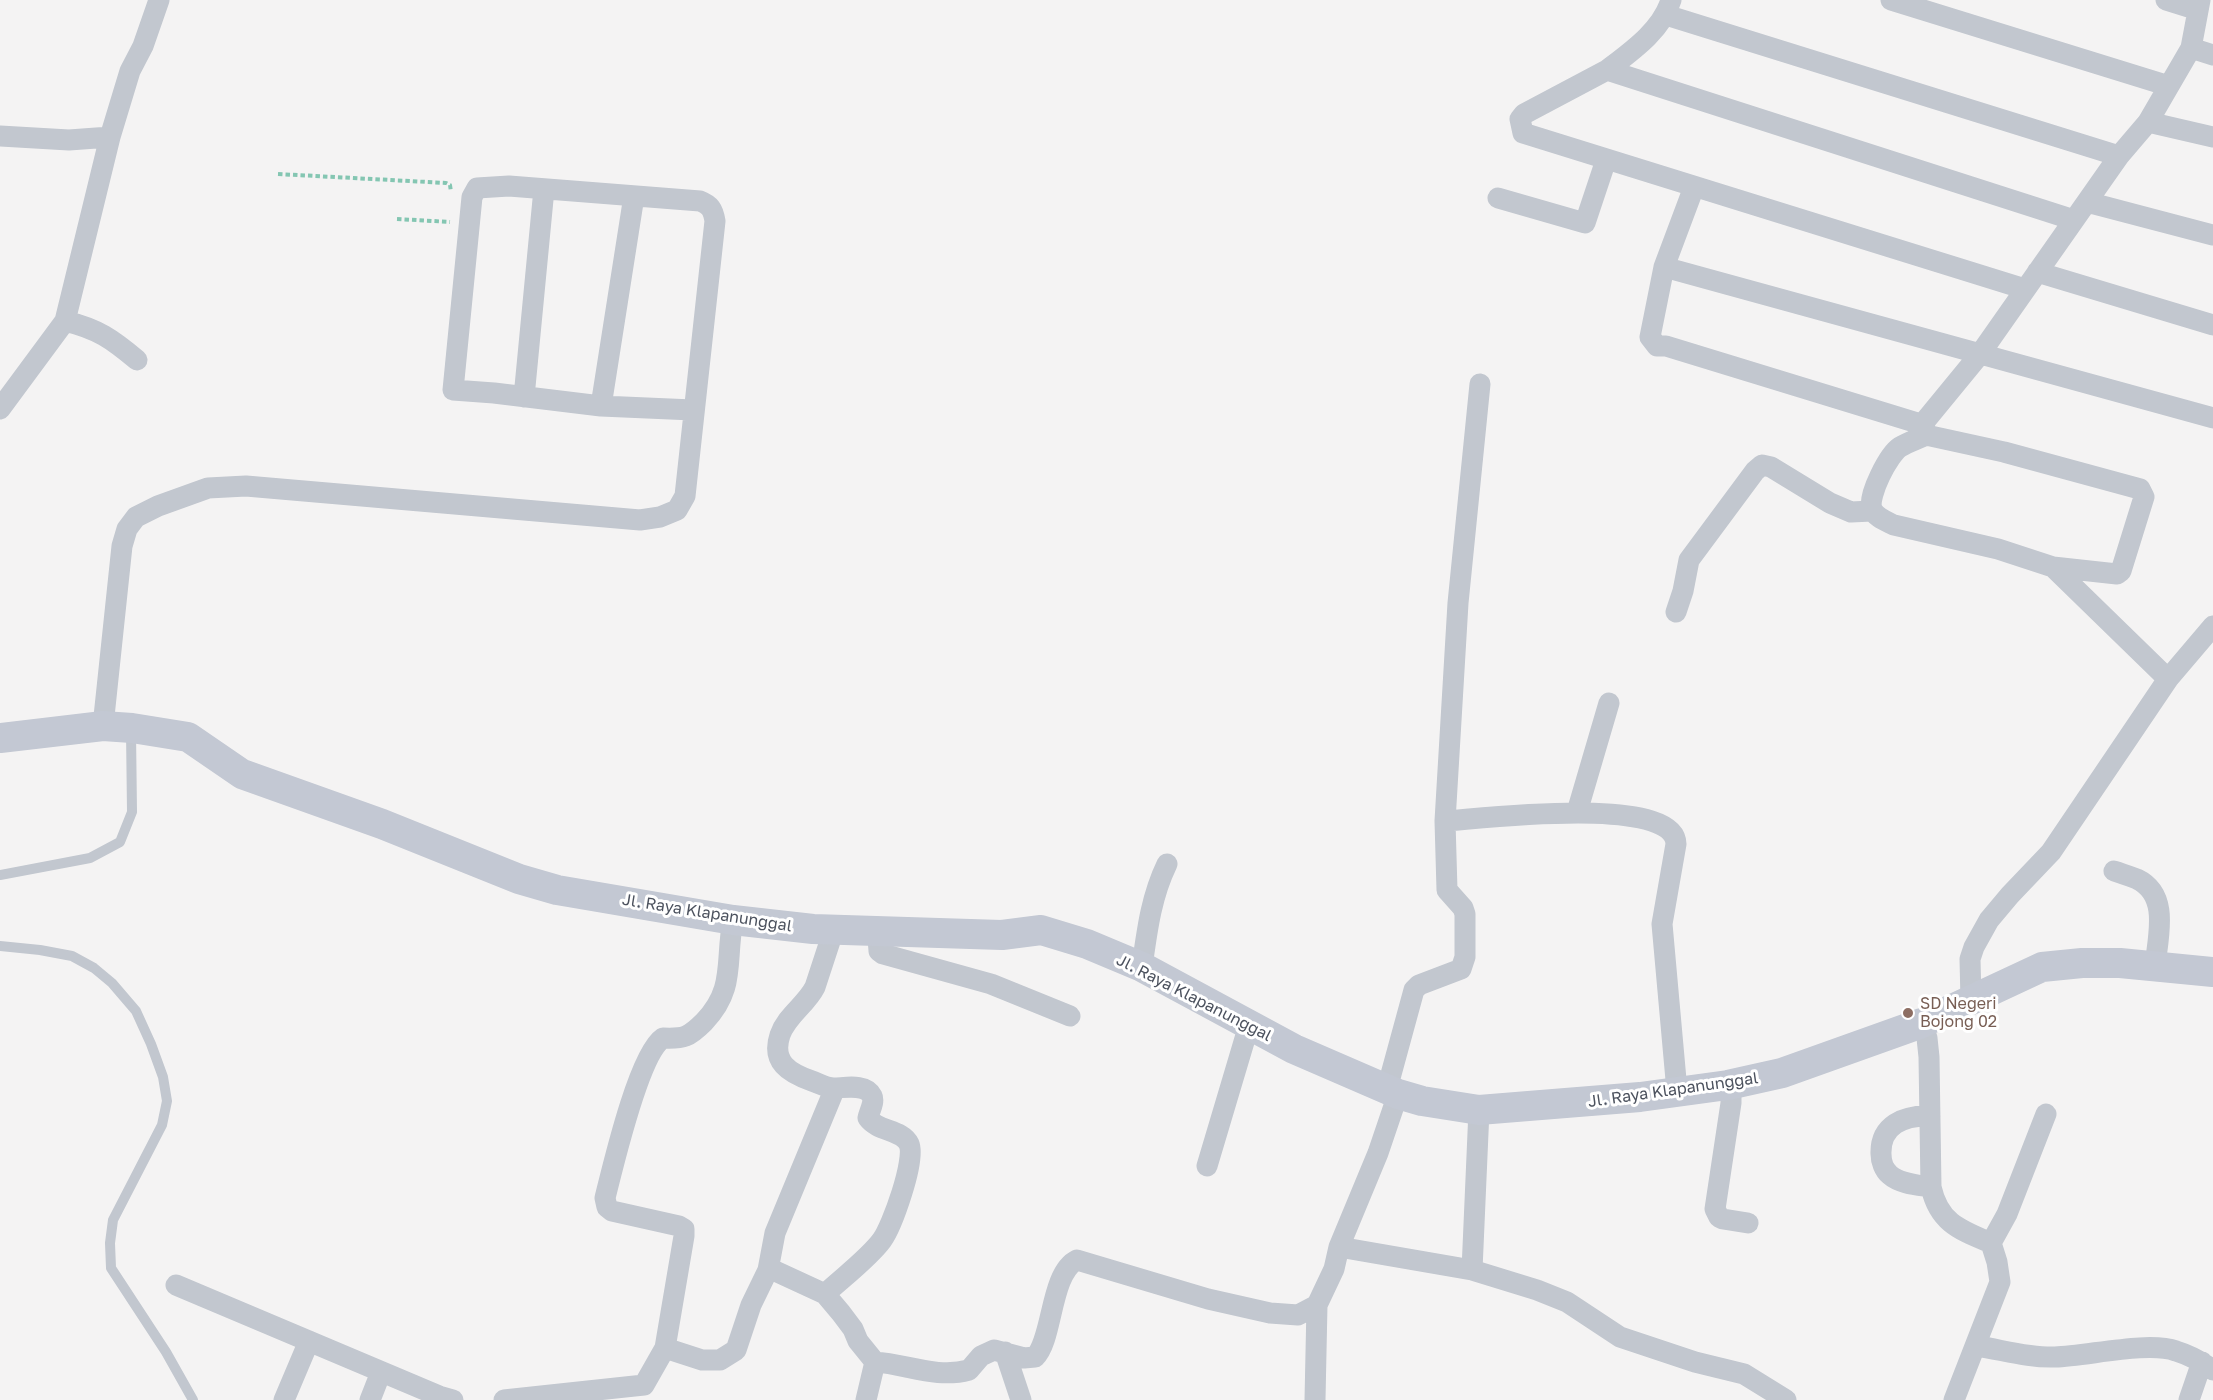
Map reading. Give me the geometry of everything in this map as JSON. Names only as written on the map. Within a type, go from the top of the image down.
[{"type":"street","points":[[0,410],[66,321],[110,137],[130,71],[143,46],[159,0]]},
{"type":"street","points":[[1891,0],[2169,86]]},
{"type":"street","points":[[1925,430],[1925,422],[1980,354],[2119,156],[2148,122],[2191,48],[2199,5],[2166,0]]},
{"type":"street","points":[[2119,156],[1669,7],[1637,47],[1607,70],[1524,114],[1520,119],[1523,133],[1694,187],[2031,281],[2213,325]]},
{"type":"street","points":[[2191,48],[2213,55]]},
{"type":"street","points":[[1607,70],[2074,220]]},
{"type":"street","points":[[2148,122],[2213,137]]},
{"type":"street","points":[[0,136],[69,140],[110,137]]},
{"type":"street","points":[[1498,198],[1585,223],[1606,160]]},
{"type":"street","points":[[117,727],[122,546],[127,529],[136,517],[173,499],[208,488],[246,486],[640,520],[660,517],[677,510],[685,496],[715,221],[714,213],[709,205],[699,201],[509,186],[483,187],[475,190],[472,197],[453,390],[601,406],[693,410]]},
{"type":"street","points":[[1694,187],[1664,267],[1650,338],[1657,346],[1666,346],[1925,430],[2140,489],[2144,497],[2121,571],[2117,574],[2053,567],[1998,549],[1894,525],[1882,520],[1872,511],[1870,499],[1884,469],[1899,448],[1925,430]]},
{"type":"street","points":[[524,397],[544,189]]},
{"type":"street","points":[[601,406],[634,196]]},
{"type":"street","points":[[2087,202],[2213,235]]},
{"type":"street","points":[[1664,267],[2213,418]]},
{"type":"street","points":[[66,321],[90,327],[119,344],[137,360]]},
{"type":"street","points":[[1315,1400],[1317,1305],[1334,1269],[1339,1247],[1378,1153],[1414,990],[1419,985],[1455,973],[1464,964],[1467,929],[1463,908],[1447,890],[1445,821],[1458,603],[1480,384]]},
{"type":"street","points":[[1676,612],[1689,560],[1755,471],[1762,465],[1771,467],[1830,503],[1851,512],[1872,511]]},
{"type":"street","points":[[2053,567],[2168,679]]},
{"type":"street","points":[[1971,1001],[1971,959],[1974,947],[1989,920],[2051,852],[2168,679],[2213,626]]},
{"type":"street","points":[[1577,812],[1609,703]]},
{"type":"street","name":"Jl. Raya Klapanunggal","points":[[0,738],[117,727],[188,737],[242,774],[382,824],[519,879],[557,890],[733,920],[834,930],[1002,935],[1041,930],[1087,944],[1142,967],[1328,1065],[1393,1092],[1422,1101],[1479,1110],[1640,1097],[1728,1085],[1802,1067],[1922,1023],[2042,967],[2082,963],[2155,966],[2213,972]]},
{"type":"street","points":[[1445,821],[1577,812],[1640,817],[1664,826],[1674,835],[1676,844],[1662,924],[1677,1091]]},
{"type":"street","points":[[1142,967],[1148,922],[1167,864]]},
{"type":"street","points":[[2114,871],[2138,880],[2151,890],[2159,905],[2155,966]]},
{"type":"street","points":[[504,1400],[640,1393],[665,1348],[684,1229],[674,1224],[612,1211],[607,1207],[605,1198],[639,1080],[653,1048],[663,1038],[684,1039],[698,1028],[717,1007],[723,996],[733,920]]},
{"type":"street","points":[[825,1294],[881,1241],[890,1226],[911,1161],[910,1146],[906,1139],[873,1125],[868,1118],[873,1096],[868,1091],[848,1086],[835,1088],[796,1075],[781,1065],[777,1052],[780,1036],[788,1020],[811,995],[834,930]]},
{"type":"street","points":[[888,932],[878,937],[879,951],[883,954],[975,979],[1070,1016]]},
{"type":"street","points":[[1922,1023],[1927,1038],[1931,1187],[1934,1202],[1940,1213],[1956,1228],[1991,1243]]},
{"type":"street","points":[[1207,1167],[1250,1025]]},
{"type":"street","points":[[1728,1085],[1731,1089],[1731,1103],[1715,1209],[1719,1218],[1723,1220],[1748,1223]]},
{"type":"street","points":[[665,1348],[702,1360],[720,1360],[736,1350],[751,1305],[768,1270],[775,1233],[835,1088]]},
{"type":"street","points":[[1472,1270],[1479,1110]]},
{"type":"street","points":[[1954,1400],[1977,1346],[2000,1282],[1999,1268],[1991,1243],[2007,1214],[2046,1114]]},
{"type":"street","points":[[1930,1116],[1917,1116],[1896,1122],[1886,1130],[1882,1138],[1881,1153],[1882,1162],[1891,1177],[1931,1187]]},
{"type":"street","points":[[1339,1247],[1472,1270],[1557,1298],[1620,1337],[1695,1362],[1744,1374],[1786,1400]]},
{"type":"street","points":[[768,1270],[773,1270],[825,1294],[875,1362],[936,1373],[961,1372],[972,1368],[987,1352],[994,1350],[1024,1358],[1035,1357],[1039,1353],[1055,1297],[1071,1265],[1077,1260],[1208,1299],[1270,1313],[1298,1315],[1317,1305]]},
{"type":"street","points":[[176,1285],[453,1400]]},
{"type":"street","points":[[284,1400],[309,1341]]},
{"type":"street","points":[[1977,1346],[2055,1357],[2153,1348],[2175,1350],[2207,1366],[2189,1400]]},
{"type":"street","points":[[1005,1353],[1021,1400]]},
{"type":"street","points":[[866,1400],[875,1362]]},
{"type":"street","points":[[370,1400],[381,1372]]},
{"type":"lane","points":[[0,875],[90,858],[120,842],[132,812],[130,757],[117,727]]},
{"type":"lane","points":[[0,946],[72,956],[94,968],[112,983],[136,1011],[152,1044],[163,1077],[167,1101],[162,1125],[113,1220],[110,1243],[111,1268],[166,1352],[193,1400]]},
{"type":"path","points":[[278,174],[446,183],[451,189],[451,200]]},
{"type":"path","points":[[450,234],[451,211]]},
{"type":"path","points":[[397,219],[451,222]]},
{"type":"place","name":"SD Negeri Bojong 02","points":[[1908,1013]]}]
